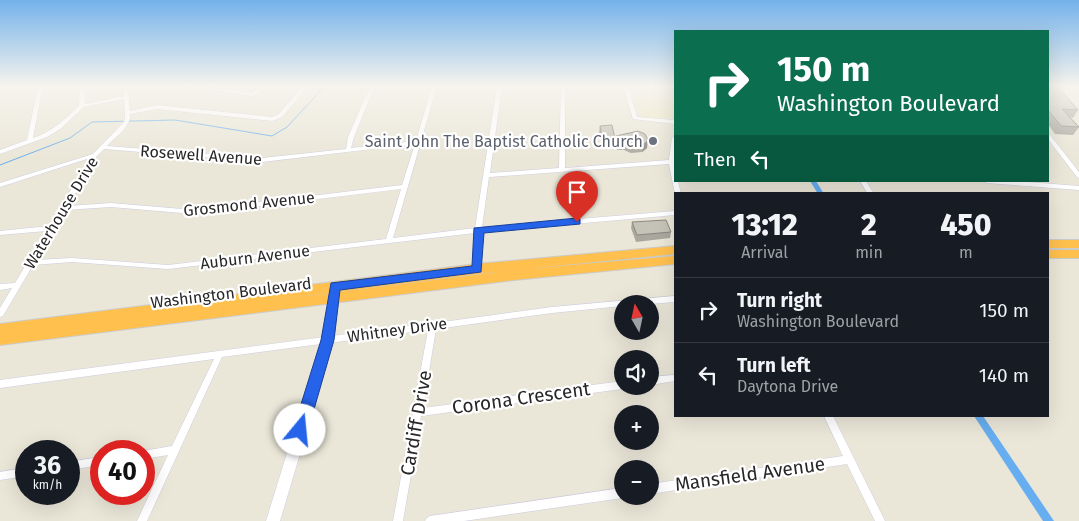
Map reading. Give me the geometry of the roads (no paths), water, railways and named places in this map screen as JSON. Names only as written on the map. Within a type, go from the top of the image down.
[{"type":"highway","points":[[1049,244],[1079,244]]},
{"type":"highway","name":"Washington Boulevard","points":[[0,339],[334,292],[477,269],[674,250]]},
{"type":"highway","points":[[1049,254],[1079,254]]},
{"type":"highway","name":"Washington Boulevard","points":[[0,329],[334,292],[674,260]]},
{"type":"street","points":[[30,141],[36,110]]},
{"type":"street","points":[[0,152],[58,128],[77,110]]},
{"type":"street","points":[[127,110],[127,118],[148,110]]},
{"type":"street","points":[[189,110],[273,119],[280,116],[285,110]]},
{"type":"street","points":[[348,150],[351,137],[363,110]]},
{"type":"street","points":[[389,240],[428,110]]},
{"type":"street","points":[[477,269],[478,230],[488,176],[497,110]]},
{"type":"street","points":[[562,169],[563,110]]},
{"type":"street","points":[[633,110],[635,118],[674,122]]},
{"type":"street","name":"Waterhouse Drive","points":[[0,314],[95,155],[127,118]]},
{"type":"street","points":[[1049,137],[1079,176]]},
{"type":"street","name":"Rosewell Avenue","points":[[102,147],[262,160],[418,142]]},
{"type":"street","points":[[674,146],[672,162],[674,175]]},
{"type":"street","points":[[0,186],[95,155]]},
{"type":"street","points":[[488,176],[672,162]]},
{"type":"street","points":[[1016,182],[1079,188]]},
{"type":"street","name":"Grosmond Avenue","points":[[64,208],[111,205],[194,212],[405,187]]},
{"type":"street","name":"Auburn Avenue","points":[[31,263],[72,260],[168,267],[478,230],[674,213]]},
{"type":"street","points":[[0,233],[51,228]]},
{"type":"street","points":[[0,287],[17,285]]},
{"type":"street","points":[[273,521],[328,340],[334,292]]},
{"type":"street","name":"Whitney Drive","points":[[0,384],[433,325],[579,307],[674,299]]},
{"type":"street","name":"Cardiff Drive","points":[[398,521],[419,412],[433,325]]},
{"type":"street","points":[[142,521],[220,354]]},
{"type":"street","points":[[659,380],[674,378]]},
{"type":"street","name":"Corona Crescent","points":[[419,412],[614,386]]},
{"type":"street","points":[[829,417],[880,521]]},
{"type":"street","points":[[155,453],[176,450]]},
{"type":"street","name":"Mansfield Avenue","points":[[659,488],[850,459]]},
{"type":"street","points":[[0,476],[15,474]]},
{"type":"street","points":[[430,521],[614,494]]},
{"type":"waterway","points":[[0,165],[70,138],[92,122],[175,120],[272,136],[287,127],[302,110]]},
{"type":"waterway","points":[[814,182],[820,192]]},
{"type":"waterway","points":[[979,417],[1049,521]]},
{"type":"place","name":"Saint John The Baptist Catholic Church","points":[[653,141]]}]
